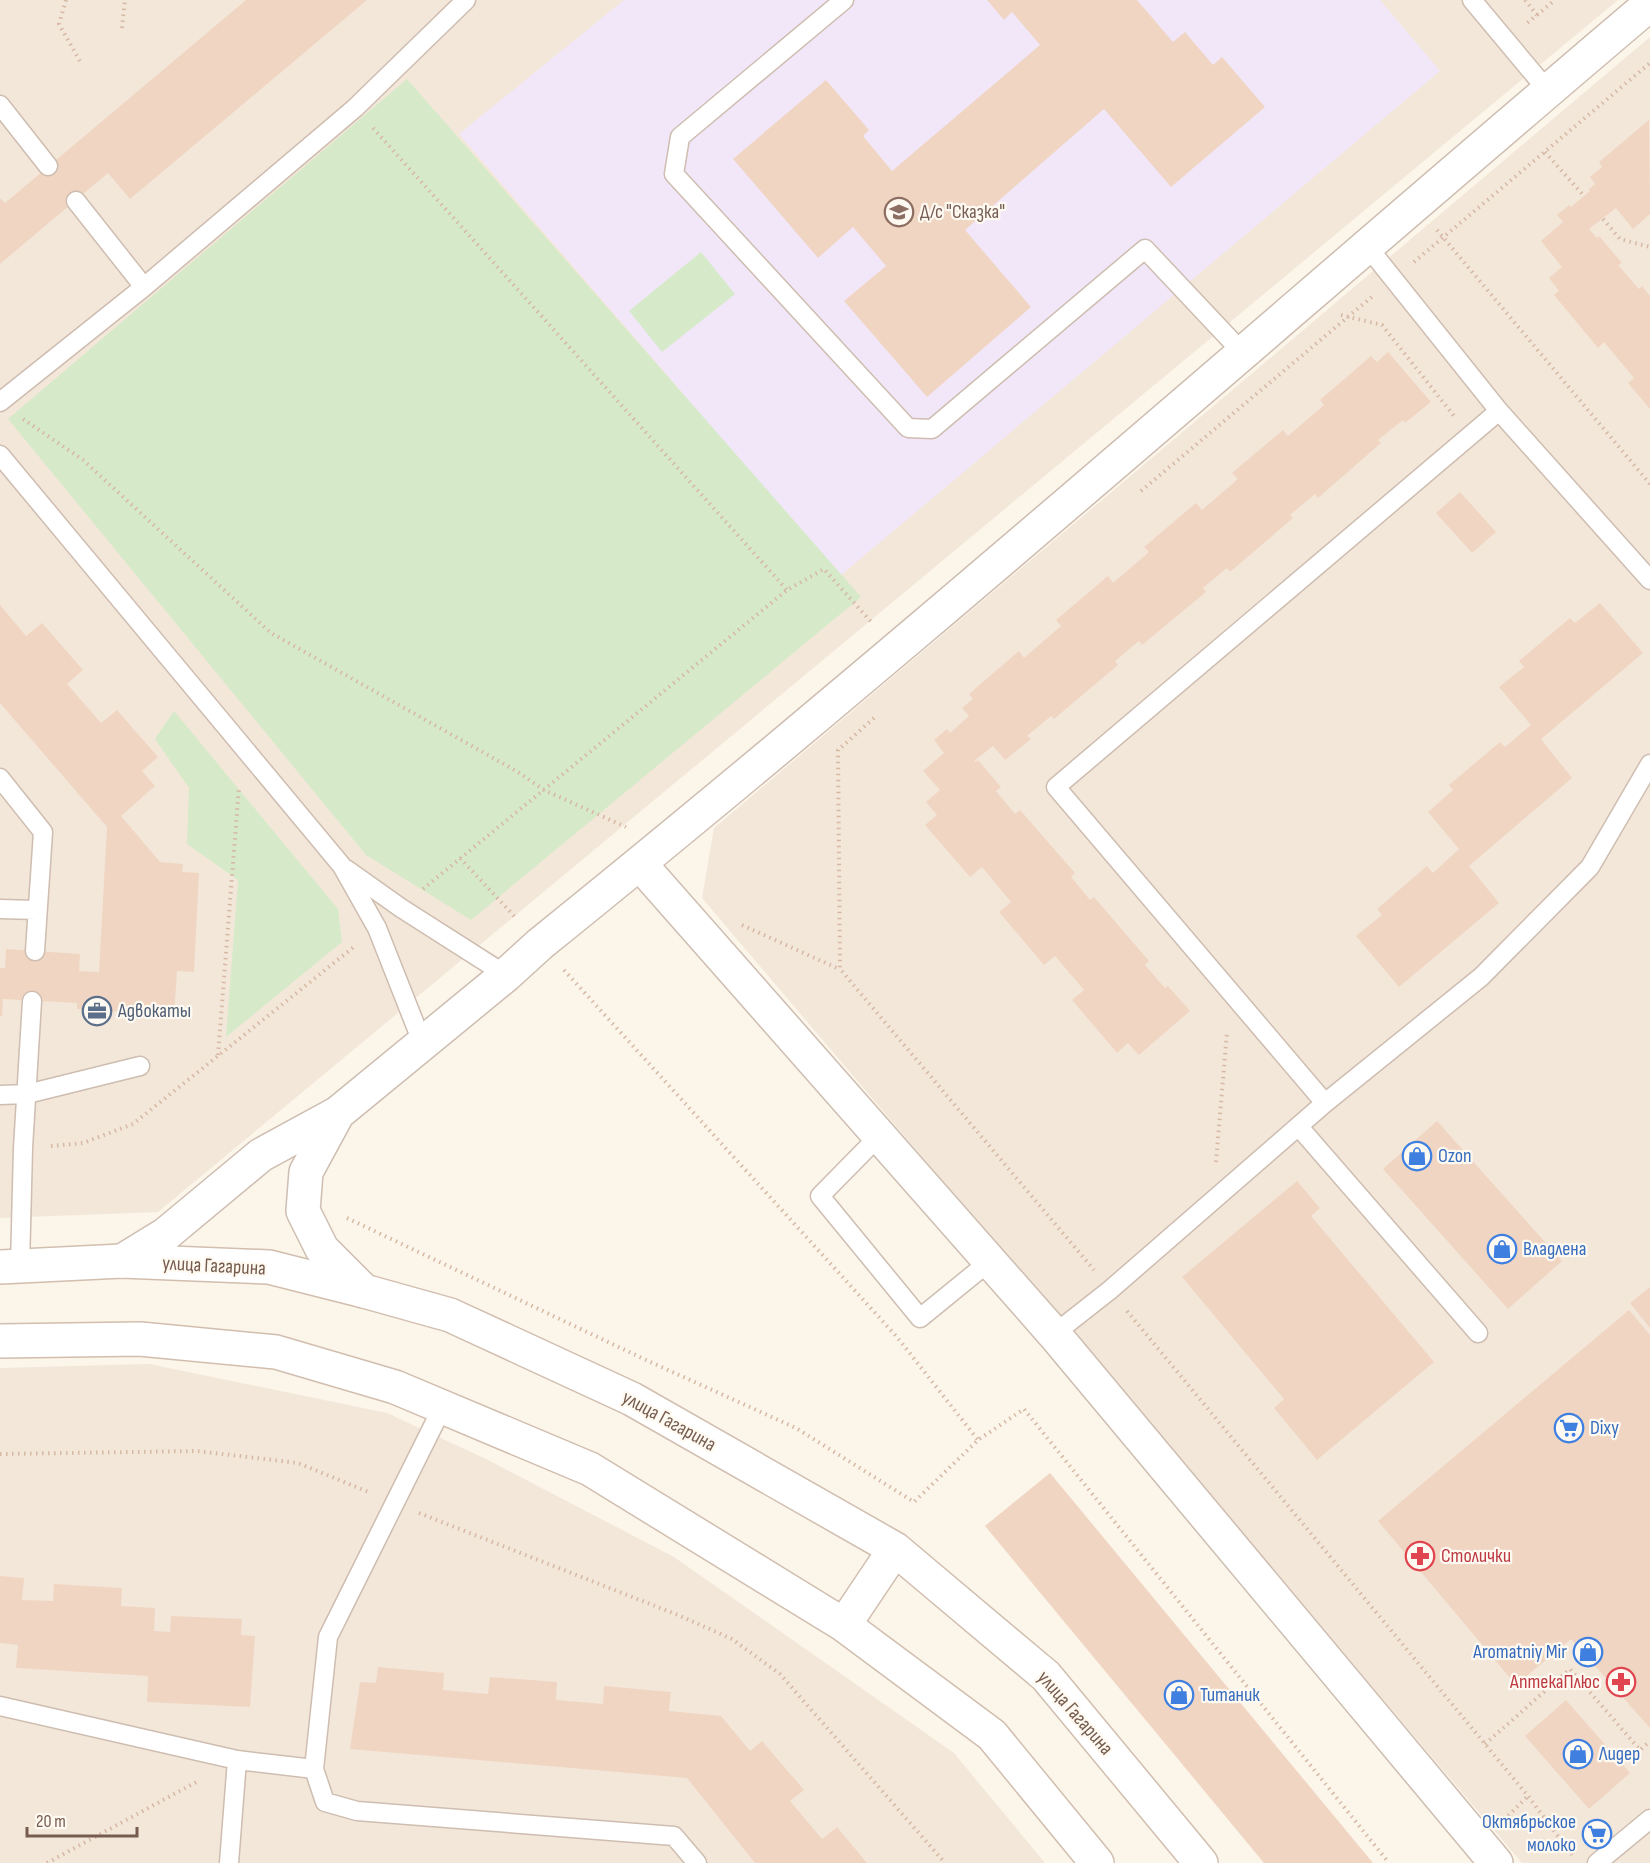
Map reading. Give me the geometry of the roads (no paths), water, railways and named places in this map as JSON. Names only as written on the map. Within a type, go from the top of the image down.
[{"type":"street","points":[[122,1261],[166,1234],[261,1155],[338,1113],[422,1042],[507,975],[540,944],[898,649],[1650,4]]},
{"type":"street","points":[[652,854],[879,1136],[1054,1334],[1496,1863]]},
{"type":"street","points":[[338,1113],[306,1172],[303,1211],[322,1249],[364,1291]]},
{"type":"street","name":"улица Гагарина","points":[[10,1267],[122,1261],[270,1268],[450,1315],[632,1399],[895,1549],[1046,1676],[1200,1863]]},
{"type":"street","points":[[0,1341],[140,1339],[276,1352],[395,1386],[590,1469],[844,1624],[992,1735],[1097,1863]]},
{"type":"street","points":[[844,1624],[895,1549]]},
{"type":"lane","points":[[0,402],[144,287],[355,108],[466,0]]},
{"type":"lane","points":[[844,0],[680,137],[674,174],[908,428],[932,429],[1145,249],[1242,352]]},
{"type":"lane","points":[[1472,0],[1548,91]]},
{"type":"lane","points":[[0,105],[48,166]]},
{"type":"lane","points":[[76,201],[144,287]]},
{"type":"lane","points":[[1367,246],[1499,411],[1650,580]]},
{"type":"lane","points":[[1325,1103],[1056,787],[1499,411]]},
{"type":"lane","points":[[0,454],[342,866],[377,928],[422,1042]]},
{"type":"lane","points":[[1054,1334],[1110,1290],[1325,1103],[1481,977],[1590,867],[1650,764]]},
{"type":"lane","points":[[0,778],[43,832],[35,951]]},
{"type":"lane","points":[[342,866],[401,908],[507,975]]},
{"type":"lane","points":[[0,909],[37,910]]},
{"type":"lane","points":[[10,1267],[23,1148],[32,1001]]},
{"type":"lane","points":[[0,1095],[27,1094],[140,1066]]},
{"type":"lane","points":[[1299,1127],[1478,1333]]},
{"type":"lane","points":[[879,1136],[820,1196],[920,1318],[990,1261]]},
{"type":"lane","points":[[443,1406],[328,1637],[314,1769],[325,1802],[357,1811],[674,1836],[697,1863]]},
{"type":"lane","points":[[0,1706],[237,1760],[314,1769]]},
{"type":"lane","points":[[229,1863],[237,1760]]},
{"type":"lane","points":[[1597,1863],[1650,1819]]},
{"type":"place","name":"Д/с \"Сказка\"","points":[[899,212]]},
{"type":"place","name":"Адвокаты","points":[[97,1011]]},
{"type":"place","name":"Ozon","points":[[1417,1156]]},
{"type":"place","name":"Владлена","points":[[1502,1249]]},
{"type":"place","name":"Dixy","points":[[1569,1428]]},
{"type":"place","name":"Столички","points":[[1420,1556]]},
{"type":"place","name":"Aromatniy Mir","points":[[1588,1652]]},
{"type":"place","name":"АптекаПлюс","points":[[1621,1682]]},
{"type":"place","name":"Титаник","points":[[1179,1695]]},
{"type":"place","name":"Лидер","points":[[1578,1754]]},
{"type":"place","name":"Октябрьское молоко","points":[[1597,1834]]}]
